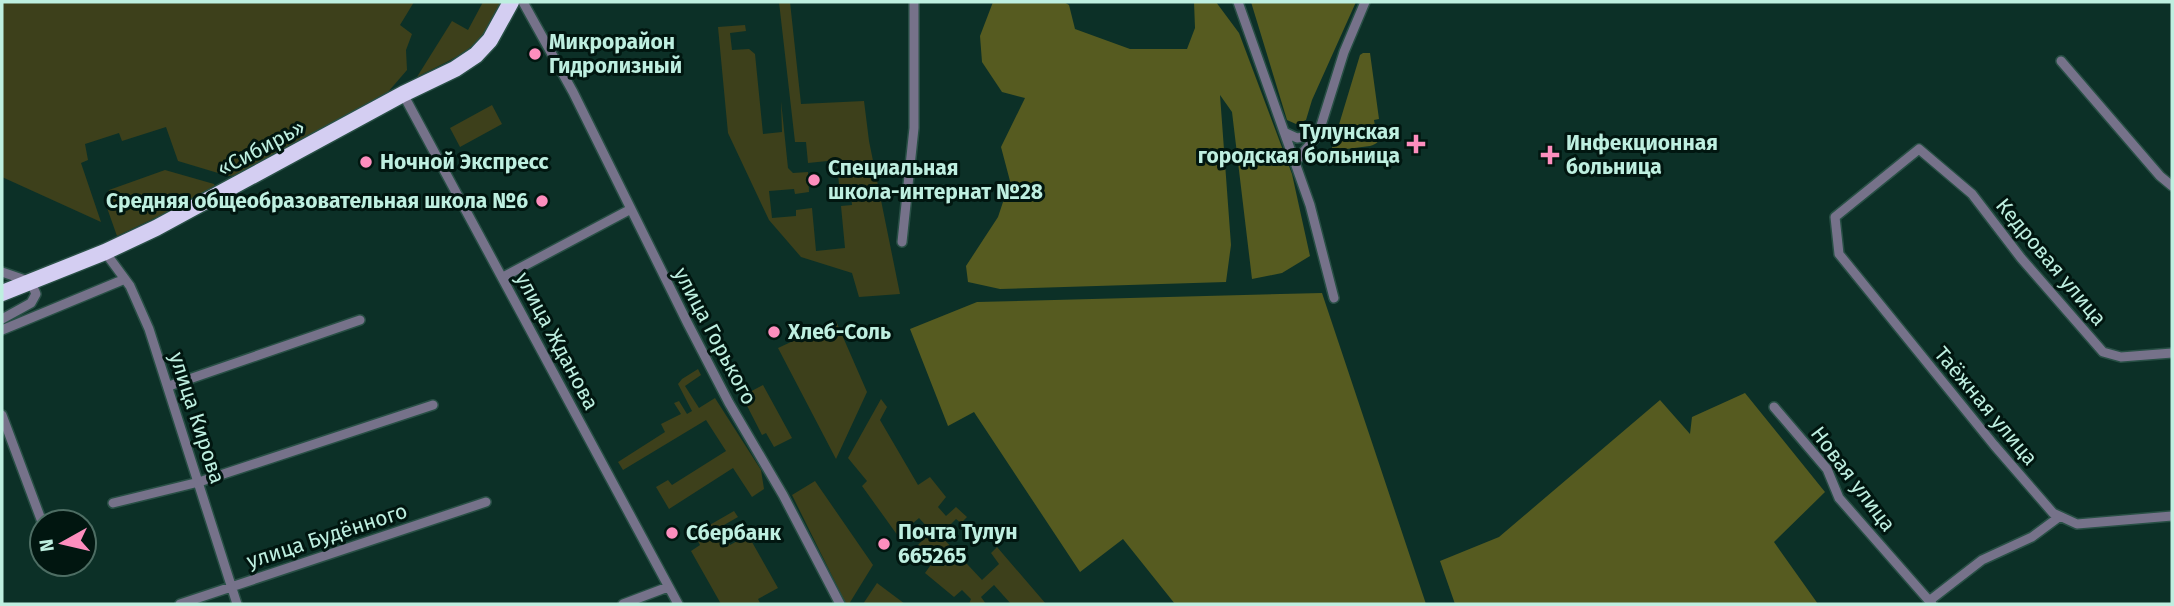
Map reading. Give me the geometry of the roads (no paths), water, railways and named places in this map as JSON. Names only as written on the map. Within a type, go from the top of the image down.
[{"type":"highway","name":"«Сибирь»","points":[[2,293],[105,252],[156,228],[403,94],[448,73],[476,55],[496,32],[511,2]]},
{"type":"street","name":"улица Горького","points":[[523,2],[573,92],[729,403],[783,495],[840,604]]},
{"type":"street","points":[[902,242],[914,128],[914,2]]},
{"type":"street","points":[[1238,2],[1310,205],[1334,298]]},
{"type":"street","points":[[1295,162],[1318,135],[1344,52],[1365,2]]},
{"type":"street","points":[[2061,61],[2172,186]]},
{"type":"street","name":"улица Жданова","points":[[403,94],[678,604]]},
{"type":"street","points":[[1284,132],[1297,138],[1318,135]]},
{"type":"street","name":"Таёжная улица","points":[[1919,149],[1836,217],[1839,254],[1994,445],[2046,506],[2059,517]]},
{"type":"street","name":"Кедровая улица","points":[[1919,149],[1972,194],[2021,258],[2103,352],[2121,357],[2172,353]]},
{"type":"street","points":[[503,276],[631,209]]},
{"type":"street","name":"улица Кирова","points":[[105,252],[125,279],[149,329],[237,604]]},
{"type":"street","points":[[2,272],[31,282],[36,294],[31,303],[2,319]]},
{"type":"street","points":[[2,330],[125,279]]},
{"type":"street","points":[[169,386],[360,320]]},
{"type":"street","points":[[113,503],[199,482],[433,405]]},
{"type":"street","name":"Новая улица","points":[[1774,407],[1827,469],[1839,498],[1931,603]]},
{"type":"street","points":[[2,415],[37,508]]},
{"type":"street","name":"улица Будённого","points":[[180,604],[486,502]]},
{"type":"street","points":[[1931,603],[1982,560],[2032,537],[2059,517],[2077,524],[2172,516]]},
{"type":"street","points":[[623,604],[668,587]]},
{"type":"place","name":"Микрорайон Гидролизный","points":[[535,54]]},
{"type":"place","name":"Тулунская городская больница","points":[[1416,144]]},
{"type":"place","name":"Инфекционная больница","points":[[1550,155]]},
{"type":"place","name":"Ночной Экспресс","points":[[366,162]]},
{"type":"place","name":"Специальная школа-интернат №28","points":[[814,180]]},
{"type":"place","name":"Средняя общеобразовательная школа №6","points":[[542,201]]},
{"type":"place","name":"Хлеб-Соль","points":[[774,332]]},
{"type":"place","name":"Сбербанк","points":[[672,533]]},
{"type":"place","name":"Почта Тулун 665265","points":[[884,544]]}]
